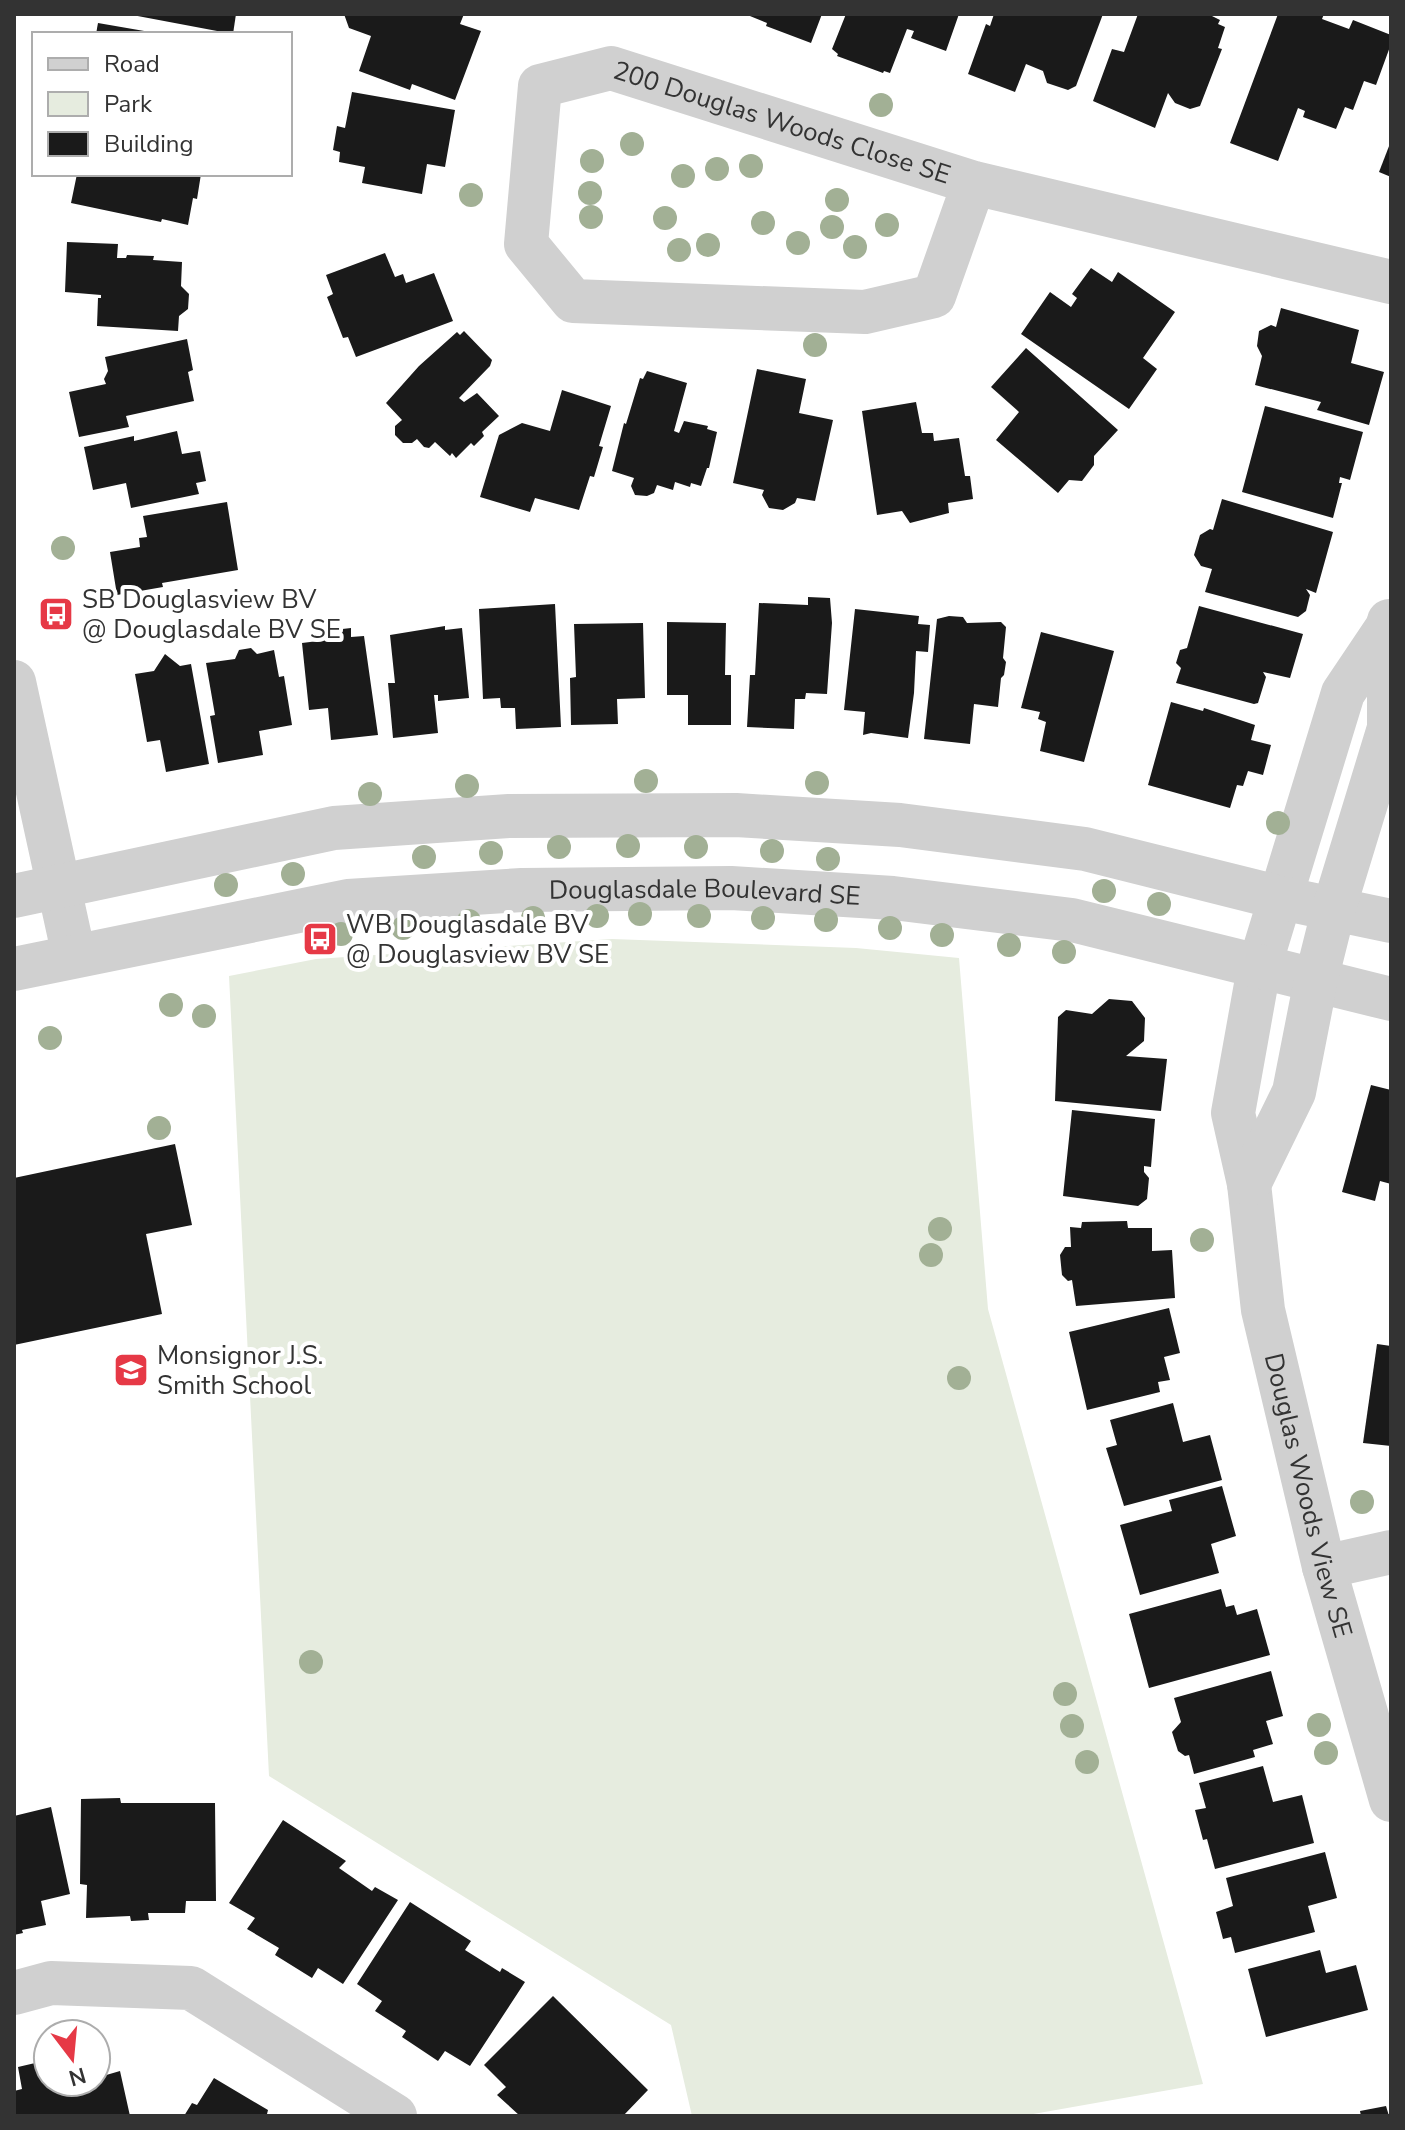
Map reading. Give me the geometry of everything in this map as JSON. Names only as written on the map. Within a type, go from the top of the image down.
[{"type":"street","name":"200 Douglas Woods Close SE","points":[[974,183],[934,296],[865,312],[573,301],[526,244],[540,86],[611,68],[974,183],[1391,282]]},
{"type":"street","name":"Douglas Woods View SE","points":[[1390,620],[1343,693],[1259,968],[1233,1113],[1249,1184],[1263,1310],[1324,1567],[1391,1800]]},
{"type":"street","points":[[1249,1184],[1294,1092],[1334,908],[1389,728],[1390,620]]},
{"type":"street","points":[[14,682],[74,956]]},
{"type":"street","points":[[14,896],[334,828],[509,816],[736,815],[900,825],[1085,849],[1281,898],[1391,921]]},
{"type":"street","name":"Douglasdale Boulevard SE","points":[[14,969],[348,901],[522,890],[731,888],[893,898],[1072,920],[1391,999]]},
{"type":"street","points":[[1324,1567],[1391,1552]]},
{"type":"street","points":[[14,1993],[51,1983],[191,1988],[395,2116]]},
{"type":"green space","points":[[612,939],[856,948],[959,958],[988,1309],[1203,2084],[1022,2116],[692,2116],[671,2025],[269,1776],[229,976],[316,959]]},
{"type":"building","points":[[127,14],[236,14],[233,32]]},
{"type":"building","points":[[344,14],[464,14],[460,24],[481,31],[455,100],[412,84],[410,90],[359,71],[371,36],[349,28]]},
{"type":"building","points":[[745,14],[822,14],[811,43],[766,26],[767,23]]},
{"type":"building","points":[[846,14],[959,14],[946,51],[911,38],[914,31],[907,29],[890,73],[883,73],[837,56],[832,49]]},
{"type":"building","points":[[994,14],[1103,14],[1076,86],[1068,90],[1047,83],[1043,71],[1026,64],[1015,92],[968,74],[986,24],[990,26]]},
{"type":"building","points":[[1138,14],[1208,14],[1220,20],[1218,24],[1225,27],[1218,48],[1222,49],[1200,106],[1190,109],[1175,103],[1168,93],[1155,128],[1093,101],[1112,49],[1124,52]]},
{"type":"building","points":[[1278,14],[1324,14],[1322,19],[1349,29],[1353,20],[1391,35],[1391,44],[1376,85],[1364,81],[1353,110],[1345,107],[1336,129],[1303,117],[1305,111],[1298,108],[1278,161],[1230,143]]},
{"type":"building","points":[[98,23],[150,32],[96,32]]},
{"type":"building","points":[[352,92],[455,110],[445,167],[427,164],[422,194],[362,183],[365,167],[339,162],[340,152],[333,150],[337,126],[345,128]]},
{"type":"building","points":[[1391,141],[1391,177],[1379,172]]},
{"type":"building","points":[[77,176],[201,176],[188,225],[71,203]]},
{"type":"building","points":[[67,242],[118,244],[117,258],[126,258],[127,255],[154,256],[153,260],[182,262],[181,286],[189,294],[188,309],[179,316],[178,331],[97,326],[98,298],[101,295],[65,292]]},
{"type":"building","points":[[385,253],[395,277],[403,274],[406,283],[434,273],[453,321],[356,357],[348,337],[343,338],[327,297],[333,294],[326,275]]},
{"type":"building","points":[[1091,268],[1112,282],[1118,272],[1175,312],[1143,358],[1157,369],[1129,409],[1021,334],[1050,292],[1071,307],[1077,298],[1072,294]]},
{"type":"building","points":[[1281,308],[1359,330],[1351,363],[1384,372],[1369,425],[1317,410],[1321,402],[1255,385],[1262,356],[1257,346],[1259,331],[1271,325],[1276,327]]},
{"type":"building","points":[[464,331],[492,360],[490,366],[459,398],[464,402],[477,393],[499,416],[482,432],[484,436],[474,446],[471,443],[456,458],[435,442],[429,448],[417,439],[412,443],[403,443],[395,435],[395,426],[402,420],[386,403],[419,366],[457,332],[460,335]]},
{"type":"building","points":[[187,339],[193,370],[188,372],[194,401],[126,416],[129,427],[79,437],[69,392],[106,384],[104,379],[108,371],[105,357]]},
{"type":"building","points":[[1026,348],[1118,430],[1094,456],[1094,465],[1082,481],[1069,480],[1058,493],[996,440],[1019,412],[991,387]]},
{"type":"building","points":[[757,369],[806,379],[799,413],[833,420],[815,501],[797,498],[795,503],[783,510],[769,508],[762,495],[764,490],[733,483]]},
{"type":"building","points":[[647,371],[687,383],[674,431],[679,433],[684,421],[708,426],[707,429],[717,432],[709,468],[701,486],[691,483],[690,487],[675,482],[673,490],[657,485],[654,493],[635,495],[631,486],[634,478],[612,471],[624,423],[640,378],[643,379]]},
{"type":"building","points":[[562,390],[611,406],[594,477],[590,476],[579,510],[535,498],[530,512],[480,497],[499,435],[522,423],[550,431]]},
{"type":"building","points":[[916,402],[922,433],[933,433],[934,441],[959,438],[965,476],[970,476],[973,499],[948,503],[949,513],[910,523],[902,511],[877,515],[862,411]]},
{"type":"building","points":[[1265,406],[1363,432],[1350,480],[1340,477],[1339,483],[1342,483],[1333,518],[1242,492]]},
{"type":"building","points":[[177,431],[182,454],[200,451],[206,481],[196,483],[199,494],[131,508],[126,483],[93,490],[84,447],[134,436],[134,441]]},
{"type":"building","points":[[1222,499],[1333,532],[1316,593],[1306,589],[1310,595],[1306,611],[1298,617],[1205,592],[1212,569],[1201,566],[1194,555],[1200,535],[1213,530]]},
{"type":"building","points":[[227,502],[238,570],[162,583],[163,587],[117,595],[110,552],[140,547],[139,538],[147,537],[143,516]]},
{"type":"building","points":[[808,597],[830,598],[832,623],[827,694],[806,693],[805,699],[795,699],[794,729],[747,727],[750,675],[755,675],[759,603],[808,605]]},
{"type":"building","points":[[555,604],[561,727],[516,729],[515,708],[501,708],[500,698],[483,699],[479,609]]},
{"type":"building","points":[[1199,606],[1303,634],[1290,678],[1263,672],[1266,677],[1258,703],[1254,704],[1176,683],[1181,668],[1176,663],[1180,650],[1187,648]]},
{"type":"building","points":[[855,609],[919,616],[918,624],[930,625],[928,652],[916,651],[908,738],[871,733],[863,735],[865,712],[844,710]]},
{"type":"building","points":[[963,617],[967,623],[1001,622],[1006,627],[1003,658],[1006,662],[998,707],[974,704],[970,744],[924,739],[937,619]]},
{"type":"building","points":[[667,622],[726,623],[725,675],[731,675],[731,725],[688,725],[688,695],[667,695]]},
{"type":"building","points":[[643,623],[645,698],[617,699],[618,724],[571,725],[570,678],[576,677],[574,624]]},
{"type":"building","points":[[445,626],[445,630],[462,628],[469,698],[438,701],[438,695],[434,695],[438,733],[393,738],[388,683],[395,683],[390,635]]},
{"type":"building","points":[[351,628],[351,637],[364,636],[378,735],[331,740],[328,708],[309,710],[302,643],[326,640],[325,631]]},
{"type":"building","points":[[1041,632],[1114,651],[1084,762],[1040,751],[1046,722],[1038,719],[1040,712],[1021,708]]},
{"type":"building","points":[[251,648],[257,654],[274,650],[279,677],[284,676],[292,725],[259,731],[263,755],[218,763],[210,716],[215,715],[206,663],[235,659],[239,650]]},
{"type":"building","points":[[165,654],[180,666],[191,664],[209,764],[166,772],[160,740],[147,742],[135,674],[154,671]]},
{"type":"building","points":[[1171,702],[1203,711],[1204,708],[1255,725],[1251,740],[1271,745],[1263,775],[1248,771],[1243,786],[1237,785],[1230,808],[1148,785]]},
{"type":"building","points":[[1109,999],[1132,1001],[1145,1018],[1144,1041],[1126,1056],[1167,1059],[1161,1111],[1055,1101],[1058,1017],[1066,1010],[1092,1014]]},
{"type":"building","points":[[1371,1085],[1391,1090],[1391,1184],[1380,1181],[1375,1201],[1342,1192]]},
{"type":"building","points":[[1072,1110],[1155,1119],[1151,1167],[1144,1166],[1149,1178],[1147,1199],[1138,1206],[1063,1196]]},
{"type":"building","points":[[175,1144],[192,1225],[146,1234],[162,1314],[14,1345],[14,1178]]},
{"type":"building","points":[[1127,1221],[1128,1228],[1152,1228],[1152,1251],[1172,1250],[1175,1298],[1076,1306],[1072,1280],[1068,1281],[1062,1275],[1060,1255],[1065,1247],[1071,1247],[1070,1227],[1081,1228],[1082,1222]]},
{"type":"building","points":[[1169,1308],[1180,1353],[1164,1357],[1170,1380],[1158,1382],[1160,1392],[1087,1410],[1069,1332]]},
{"type":"building","points":[[1377,1344],[1391,1346],[1391,1446],[1363,1443]]},
{"type":"building","points":[[1173,1403],[1183,1442],[1210,1435],[1222,1480],[1124,1506],[1106,1448],[1117,1445],[1110,1420]]},
{"type":"building","points":[[1222,1486],[1236,1536],[1211,1544],[1219,1573],[1140,1595],[1120,1525],[1172,1511],[1169,1500]]},
{"type":"building","points":[[1221,1589],[1226,1607],[1234,1605],[1237,1615],[1257,1609],[1270,1655],[1149,1688],[1129,1614]]},
{"type":"building","points":[[1271,1671],[1283,1716],[1266,1721],[1273,1744],[1253,1750],[1255,1757],[1194,1774],[1189,1755],[1178,1751],[1172,1732],[1181,1722],[1174,1698]]},
{"type":"building","points":[[1263,1766],[1273,1802],[1302,1795],[1314,1843],[1215,1869],[1195,1810],[1206,1808],[1199,1783]]},
{"type":"building","points":[[120,1798],[121,1803],[215,1803],[216,1901],[186,1901],[185,1913],[148,1913],[149,1920],[131,1921],[130,1916],[86,1918],[87,1885],[80,1884],[81,1799]]},
{"type":"building","points":[[51,1807],[70,1894],[41,1901],[46,1925],[14,1935],[14,1816]]},
{"type":"building","points":[[283,1820],[346,1861],[339,1868],[372,1891],[375,1887],[398,1900],[343,1984],[318,1968],[312,1978],[275,1955],[279,1948],[247,1929],[255,1918],[229,1903]]},
{"type":"building","points":[[1325,1852],[1337,1898],[1308,1906],[1315,1932],[1235,1953],[1231,1937],[1223,1939],[1216,1912],[1233,1906],[1226,1878]]},
{"type":"building","points":[[410,1902],[471,1941],[465,1950],[500,1972],[502,1968],[525,1982],[470,2066],[445,2051],[438,2061],[402,2037],[406,2031],[375,2011],[382,2001],[357,1984]]},
{"type":"building","points":[[1320,1950],[1326,1973],[1356,1965],[1368,2010],[1266,2037],[1248,1969]]},
{"type":"building","points":[[553,1996],[648,2090],[623,2116],[520,2116],[497,2095],[506,2087],[484,2065]]},
{"type":"building","points":[[32,2064],[32,2098],[112,2098],[112,2073],[120,2071],[130,2116],[14,2116],[14,2091],[22,2089],[18,2067]]},
{"type":"building","points":[[214,2078],[268,2110],[270,2116],[184,2116],[192,2103],[197,2105]]},
{"type":"building","points":[[1386,2106],[1389,2116],[1361,2116],[1360,2111]]},
{"type":"place","name":"SB Douglasview BV @ Douglasdale BV SE","points":[[56,614]]},
{"type":"place","name":"WB Douglasdale BV @ Douglasview BV SE","points":[[320,939]]},
{"type":"place","name":"Monsignor J.S. Smith School","points":[[131,1370]]}]
